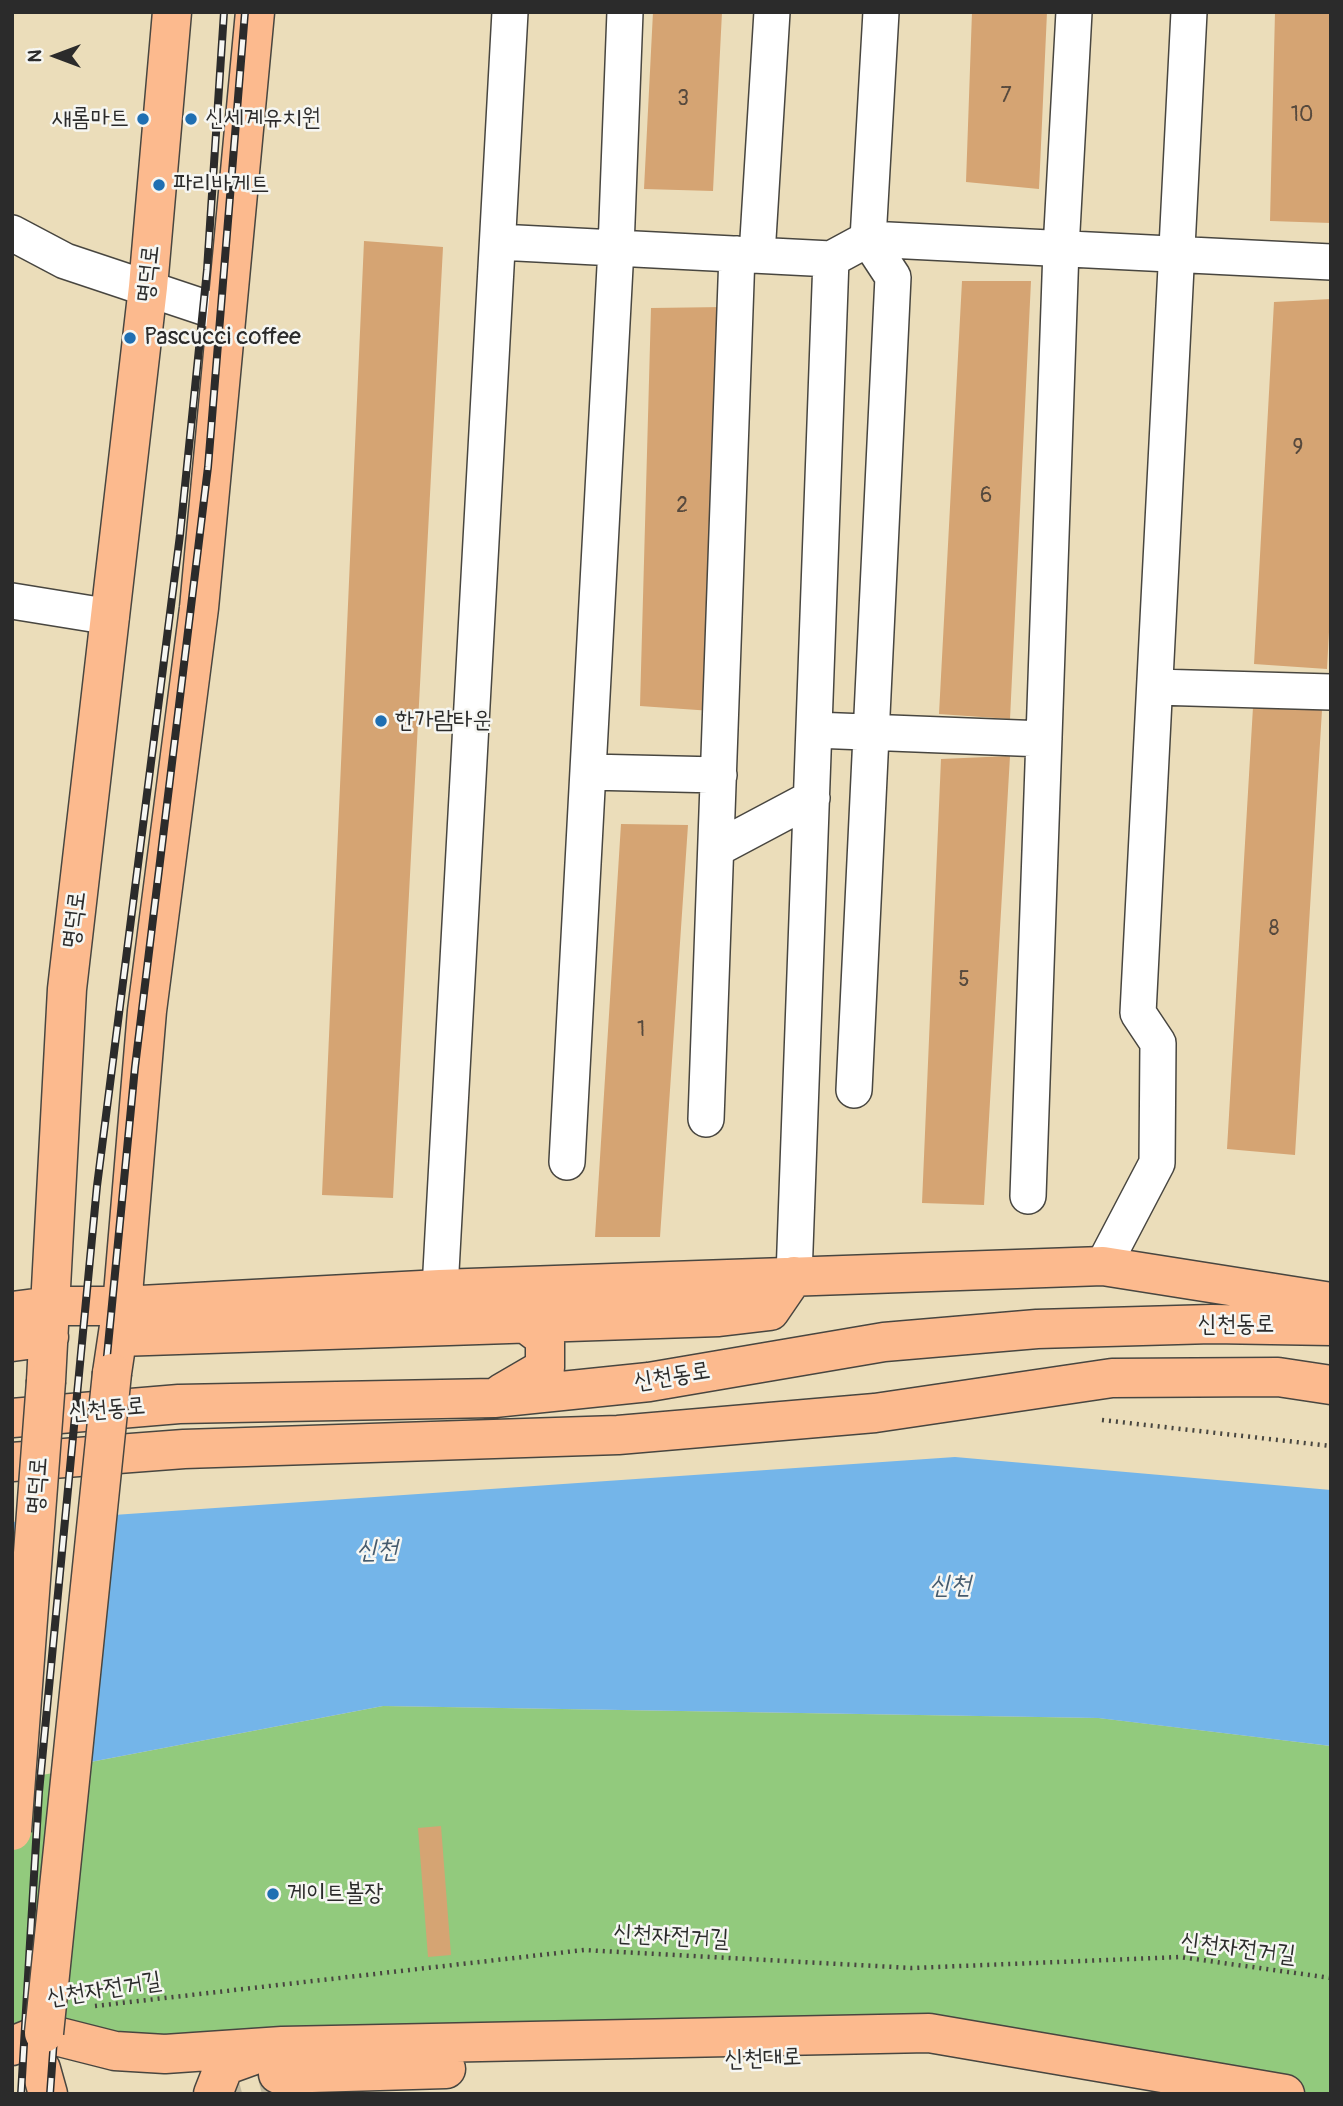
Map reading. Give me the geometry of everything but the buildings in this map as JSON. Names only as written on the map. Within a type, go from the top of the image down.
[{"type":"main road","name":"명덕로","points":[[12,1831],[46,1381],[37,1328],[67,989],[148,287],[173,12]]},
{"type":"main road","points":[[255,12],[199,608],[147,1011],[117,1339],[37,2067],[116,2051],[280,2060]]},
{"type":"main road","points":[[117,1339],[440,1289],[1103,1266],[1331,1302]]},
{"type":"main road","points":[[12,1311],[37,1328],[117,1339],[457,1325],[529,1326],[719,1317],[770,1311],[794,1276]]},
{"type":"main road","name":"신천동로","points":[[12,1418],[179,1404],[494,1398],[649,1382],[884,1342],[1037,1329],[1212,1324],[1331,1326]]},
{"type":"main road","points":[[494,1398],[545,1368],[545,1338],[529,1326]]},
{"type":"main road","name":"신천동로","points":[[12,1462],[184,1449],[618,1435],[875,1413],[1112,1378],[1278,1377],[1331,1385]]},
{"type":"main road","points":[[213,2094],[224,2066],[280,2060],[929,2033],[1284,2094]]},
{"type":"main road","name":"신천대로","points":[[280,2060],[923,2054],[1247,2094]]},
{"type":"street","points":[[440,1289],[510,12]]},
{"type":"street","points":[[567,1162],[616,248],[625,12]]},
{"type":"street","points":[[706,1119],[719,775],[747,255],[772,12]]},
{"type":"street","points":[[854,1090],[893,277],[868,239],[881,12]]},
{"type":"street","points":[[1028,1196],[1061,249],[1074,12]]},
{"type":"street","points":[[1103,1266],[1157,1163],[1158,1043],[1138,1013],[1189,12]]},
{"type":"street","points":[[12,233],[65,261],[227,315]]},
{"type":"street","points":[[498,242],[831,258],[868,239],[1331,262]]},
{"type":"street","points":[[794,1276],[831,258]]},
{"type":"street","points":[[12,601],[111,617]]},
{"type":"street","points":[[1155,687],[1331,692]]},
{"type":"street","points":[[814,730],[1044,739]]},
{"type":"street","points":[[588,772],[719,775]]},
{"type":"street","points":[[716,849],[812,798]]},
{"type":"street","points":[[806,977],[860,981]]},
{"type":"path","name":"신천자전거길","points":[[91,2007],[584,1950],[912,1968],[1180,1957],[1331,1978]]},
{"type":"green space","points":[[383,1706],[1099,1718],[1331,1746],[1331,2094],[1285,2094],[929,2033],[12,2046],[12,1777]]},
{"type":"water","name":"신천","points":[[955,1457],[1331,1490],[1331,1746],[1098,1718],[383,1706],[12,1777],[12,1522]]},
{"type":"pier","points":[[84,1513],[64,1771],[20,1779],[41,1516]]},
{"type":"tunnel","points":[[203,2094],[278,2074]]},
{"type":"railway","points":[[21,2094],[39,1792],[97,1186],[180,535],[207,270],[224,12]]},
{"type":"railway","points":[[50,2094],[92,1511],[135,1067],[208,467],[245,12]]},
{"type":"place","name":"새롬마트","points":[[143,119]]},
{"type":"place","name":"신세계유치원","points":[[191,119]]},
{"type":"place","name":"파리바게트","points":[[159,185]]},
{"type":"place","name":"Pascucci coffee","points":[[130,338]]},
{"type":"place","name":"한가람타운","points":[[381,721]]},
{"type":"place","name":"게이트볼장","points":[[273,1894]]}]
